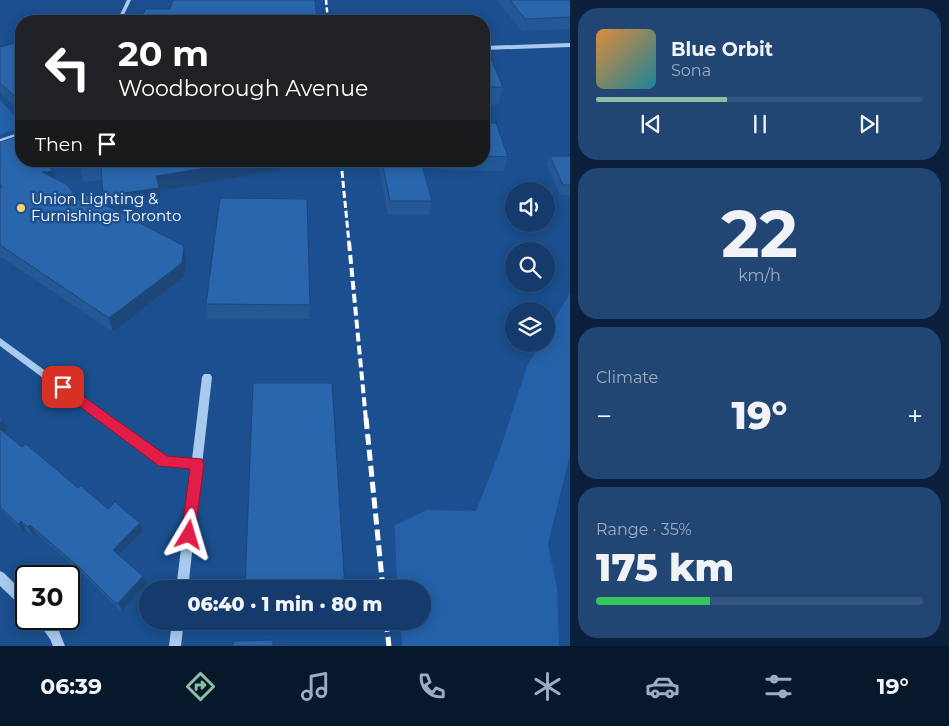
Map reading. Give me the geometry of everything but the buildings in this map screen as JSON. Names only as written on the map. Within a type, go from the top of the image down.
[{"type":"street","points":[[122,15],[129,0]]},
{"type":"street","points":[[490,48],[570,45]]},
{"type":"street","points":[[0,141],[15,136]]},
{"type":"street","points":[[0,341],[164,462],[197,464]]},
{"type":"street","points":[[183,580],[207,377]]},
{"type":"street","points":[[0,577],[15,592]]},
{"type":"street","points":[[51,630],[59,646]]},
{"type":"street","points":[[175,646],[177,630]]},
{"type":"shaded area","points":[[0,100],[15,116],[15,129],[0,135]]},
{"type":"shaded area","points":[[570,293],[570,454],[548,544],[557,588],[559,646],[402,646],[401,630],[431,630],[431,580],[397,580],[395,525],[427,510],[476,511],[499,453],[527,366],[535,352],[555,352],[555,318]]},
{"type":"railway","points":[[326,0],[327,15]]},
{"type":"railway","points":[[342,167],[349,243]]},
{"type":"railway","points":[[349,242],[366,420]]},
{"type":"railway","points":[[366,418],[382,580]]},
{"type":"railway","points":[[387,630],[389,646]]},
{"type":"place","name":"Union Lighting & Furnishings Toronto","points":[[21,208]]},
{"type":"route","points":[[63,387],[164,462],[197,464],[189,535]]}]
